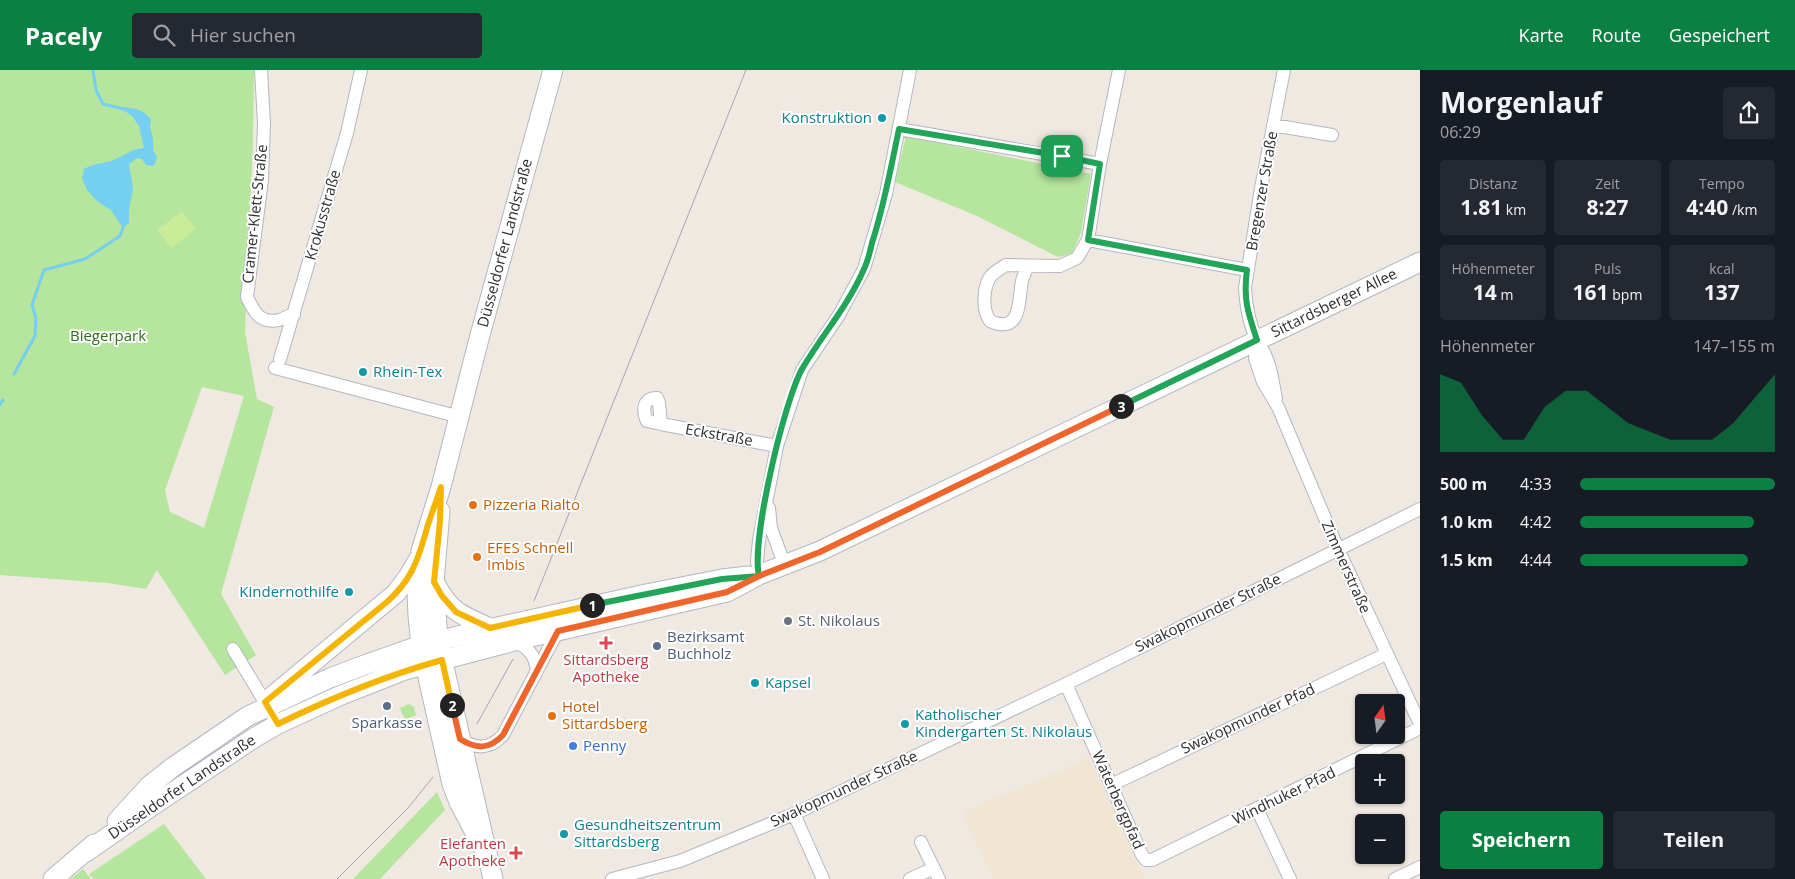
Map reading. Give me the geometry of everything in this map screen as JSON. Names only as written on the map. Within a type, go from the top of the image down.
[{"type":"main road","name":"Düsseldorfer Landstraße","points":[[86,852],[208,768],[278,724],[353,690],[433,662],[430,643],[418,608],[421,551],[441,487],[480,335],[553,70]]},
{"type":"main road","name":"Sittardsberger Allee","points":[[433,662],[514,641],[720,594],[820,552],[1420,262]]},
{"type":"main road","name":"Düsseldorfer Landstraße","points":[[430,643],[441,487]]},
{"type":"main road","points":[[266,704],[396,593],[414,568],[421,551]]},
{"type":"main road","name":"Sittardsberger Allee","points":[[430,643],[570,610],[722,579],[759,576]]},
{"type":"main road","points":[[434,582],[442,596],[456,612],[490,628]]},
{"type":"main road","points":[[266,704],[337,675],[430,643]]},
{"type":"main road","points":[[433,662],[460,739],[492,879]]},
{"type":"main road","points":[[433,662],[452,784],[459,802],[488,858]]},
{"type":"main road","name":"Düsseldorfer Landstraße","points":[[53,879],[86,852],[111,828],[149,786],[266,704]]},
{"type":"street","name":"Cramer-Klett-Straße","points":[[261,70],[264,123],[262,180],[247,297],[255,314],[263,318],[273,321],[282,320],[288,315],[294,315]]},
{"type":"street","name":"Krokusstraße","points":[[361,70],[347,133],[294,315],[278,363],[460,417]]},
{"type":"street","points":[[759,576],[757,561],[759,540],[777,446],[792,395],[802,370],[839,315],[864,268],[884,202],[910,70]]},
{"type":"street","points":[[1028,266],[1022,281],[1018,314],[1014,319],[1003,324],[990,321],[984,309],[987,284],[990,276],[1006,265],[1060,266],[1077,258],[1088,240],[1100,164],[1119,70]]},
{"type":"street","name":"Bregenzer Straße","points":[[1257,340],[1245,302],[1245,288],[1284,70]]},
{"type":"street","points":[[1273,125],[1332,135]]},
{"type":"street","points":[[899,129],[1100,164]]},
{"type":"street","points":[[1088,240],[1247,270]]},
{"type":"street","name":"Zimmerstraße","points":[[1257,340],[1255,358],[1263,382],[1278,407],[1338,549],[1420,726]]},
{"type":"street","name":"Eckstraße","points":[[661,424],[777,446]]},
{"type":"street","points":[[768,493],[771,528],[785,566]]},
{"type":"street","name":"Swakopmunder Straße","points":[[612,879],[628,877],[680,861],[794,814],[1066,684],[1420,509]]},
{"type":"street","points":[[460,739],[476,746],[495,744],[503,735],[570,610]]},
{"type":"street","points":[[514,641],[531,652],[536,659],[537,671]]},
{"type":"street","points":[[233,649],[278,724]]},
{"type":"street","name":"Swakopmunder Pfad","points":[[1111,785],[1386,654]]},
{"type":"street","name":"Waterbergpfad","points":[[1066,684],[1142,855],[1146,860]]},
{"type":"street","name":"Windhuker Pfad","points":[[1146,860],[1152,860],[1257,809],[1420,726]]},
{"type":"street","points":[[1257,809],[1290,879]]},
{"type":"street","points":[[794,814],[823,879]]},
{"type":"street","points":[[910,879],[936,874],[921,842]]},
{"type":"street","points":[[1395,879],[1420,867]]},
{"type":"shaded area","points":[[1088,757],[1145,879],[993,879],[962,812],[1065,769]]},
{"type":"green space","name":"Biegerpark","points":[[0,70],[254,70],[245,332],[257,399],[274,407],[221,594],[256,655],[225,675],[157,570],[146,589],[108,583],[0,575]],"holes":[[[202,387],[244,396],[204,528],[170,512],[165,490]]]},
{"type":"green space","points":[[906,136],[1091,174],[1081,233],[1072,253],[1058,257],[977,216],[895,182]]},
{"type":"green space","points":[[182,211],[196,229],[172,248],[157,230]]},
{"type":"green space","points":[[409,704],[414,707],[416,715],[405,720],[400,708]]},
{"type":"green space","points":[[437,792],[445,810],[380,879],[353,879]]},
{"type":"green space","points":[[164,824],[206,879],[94,879],[89,874]]},
{"type":"green space","points":[[83,869],[91,879],[71,879]]},
{"type":"water","points":[[122,107],[142,111],[151,120],[153,150],[157,157],[154,166],[146,165],[142,159],[137,158],[129,164],[133,188],[129,223],[123,228],[111,210],[98,202],[87,190],[82,178],[84,169],[88,167],[114,160],[134,150],[144,148],[139,126]]},
{"type":"waterway","points":[[93,70],[96,90],[103,104],[124,109]]},
{"type":"waterway","points":[[14,374],[35,336],[36,318],[32,305],[44,270],[85,259],[120,236],[124,225]]},
{"type":"waterway","points":[[0,405],[3,400]]},
{"type":"tram line","points":[[534,601],[746,70]]},
{"type":"tram line","points":[[477,724],[513,659]]},
{"type":"tram line","points":[[337,879],[408,808],[433,777]]},
{"type":"place","name":"Konstruktion","points":[[882,118]]},
{"type":"place","name":"Rhein-Tex","points":[[363,372]]},
{"type":"place","name":"Pizzeria Rialto","points":[[473,505]]},
{"type":"place","name":"EFES Schnell Imbis","points":[[477,557]]},
{"type":"place","name":"Kindernothilfe","points":[[349,592]]},
{"type":"place","name":"St. Nikolaus","points":[[788,621]]},
{"type":"place","name":"Sittardsberg Apotheke","points":[[606,643]]},
{"type":"place","name":"Bezirksamt Buchholz","points":[[657,646]]},
{"type":"place","name":"Kapsel","points":[[755,683]]},
{"type":"place","name":"Sparkasse","points":[[387,706]]},
{"type":"place","name":"Hotel Sittardsberg","points":[[552,716]]},
{"type":"place","name":"Katholischer Kindergarten St. Nikolaus","points":[[905,724]]},
{"type":"place","name":"Penny","points":[[573,746]]},
{"type":"place","name":"Gesundheitszentrum Sittardsberg","points":[[564,834]]},
{"type":"place","name":"Elefanten Apotheke","points":[[516,853]]},
{"type":"route","points":[[1062,156],[899,129],[884,202],[864,268],[839,315],[802,370],[792,395],[777,446],[762,519],[757,561],[759,576],[722,579],[490,628],[456,612],[449,606],[434,582],[440,521],[441,487],[421,551],[414,568],[403,585],[388,601],[265,702],[278,724],[308,709],[368,684],[405,670],[442,660],[460,739],[476,746],[495,744],[503,735],[558,631],[727,592],[759,576],[820,552],[1257,340],[1245,302],[1247,270],[1088,240],[1100,164],[1062,156]]}]
